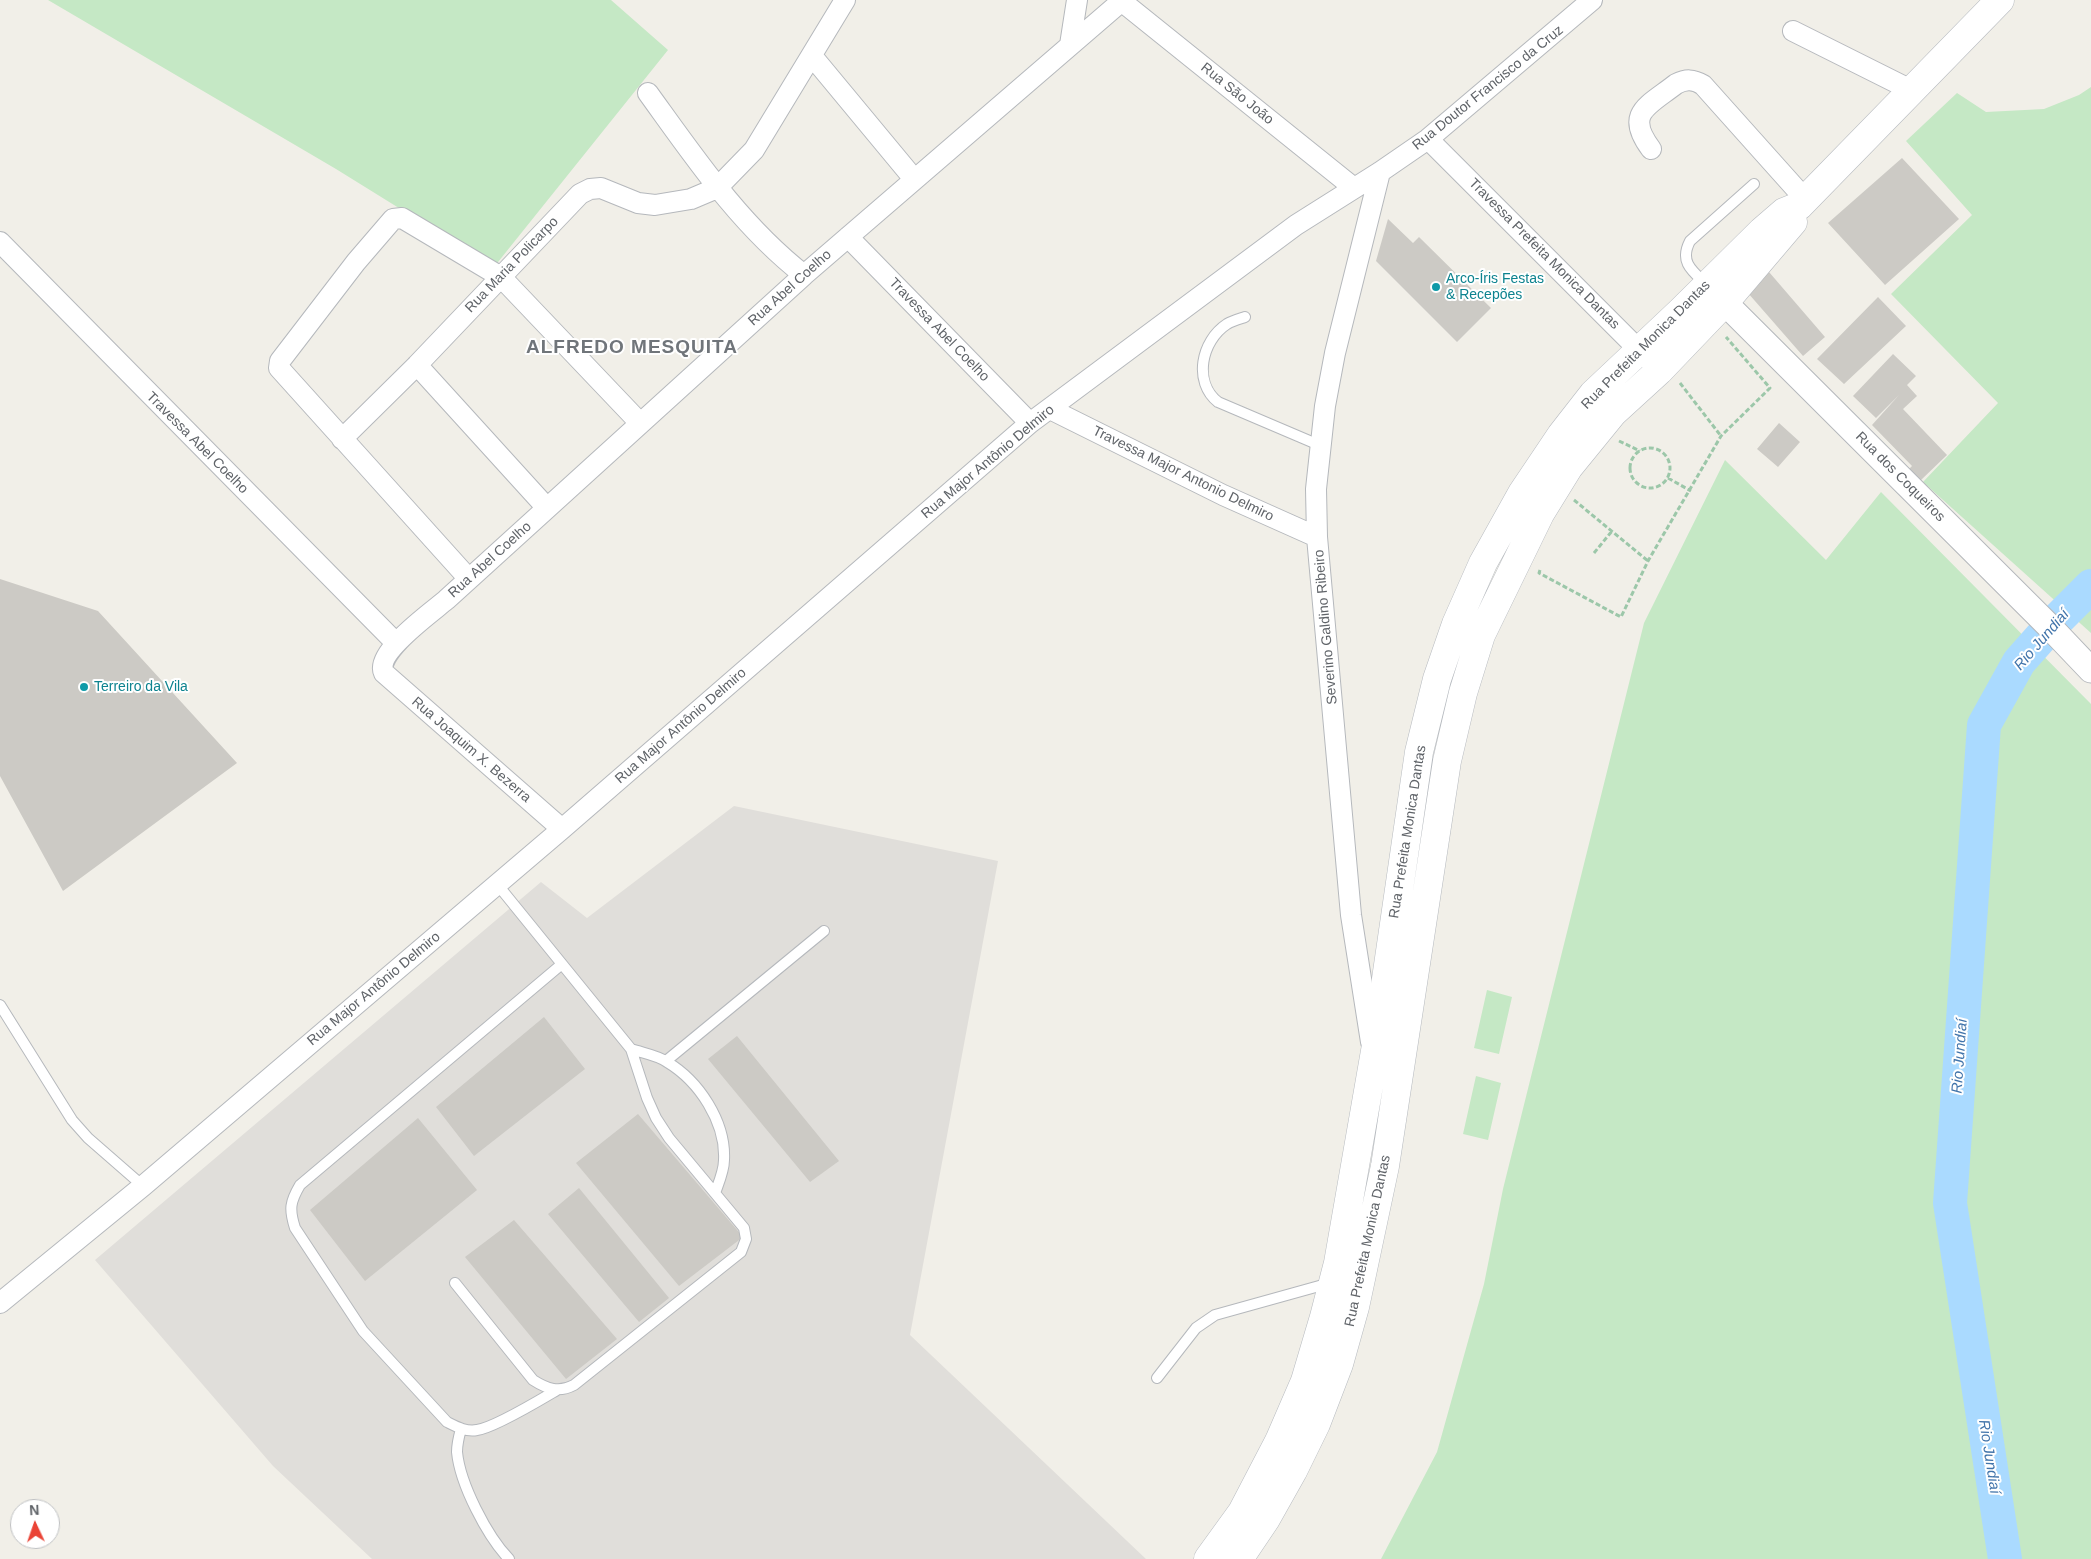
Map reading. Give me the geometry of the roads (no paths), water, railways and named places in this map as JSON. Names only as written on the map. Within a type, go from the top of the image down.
[{"type":"main road","name":"Rua Prefeita Monica Dantas","points":[[1208,1559],[1242,1512],[1279,1441],[1305,1381],[1333,1282],[1374,1059],[1419,752],[1437,679],[1456,624],[1487,556],[1522,493],[1561,435],[1593,394],[1640,351],[1716,294],[1792,223],[1802,203],[2000,0]]},
{"type":"main road","name":"Rua Prefeita Monica Dantas","points":[[1239,1559],[1266,1518],[1293,1471],[1316,1424],[1339,1364],[1355,1307],[1385,1166],[1448,761],[1463,693],[1481,635],[1536,522],[1569,467],[1613,413],[1669,376],[1716,294]]},
{"type":"street","points":[[717,188],[754,150],[846,0]]},
{"type":"street","points":[[1070,45],[1077,0]]},
{"type":"street","name":"Rua Doutor Francisco da Cruz","points":[[1380,172],[1428,139],[1552,36],[1592,0]]},
{"type":"street","name":"Rua Abel Coelho","points":[[382,669],[384,662],[396,643],[804,275],[1122,1]]},
{"type":"street","name":"Rua São João","points":[[1122,1],[1354,188]]},
{"type":"street","points":[[1793,31],[1911,90]]},
{"type":"street","points":[[812,56],[914,179]]},
{"type":"street","points":[[1651,150],[1641,136],[1638,122],[1640,114],[1676,84],[1682,81],[1696,81],[1703,85],[1802,203]]},
{"type":"street","points":[[648,93],[717,188],[737,212],[775,251],[804,275]]},
{"type":"street","name":"Travessa Prefeita Monica Dantas","points":[[1428,139],[1640,351],[1669,376]]},
{"type":"street","name":"Rua Major Antônio Delmiro","points":[[0,1304],[143,1186],[562,829],[1030,423],[1296,225],[1380,172]]},
{"type":"street","name":"Severino Galdino Ribeiro","points":[[1374,1059],[1351,915],[1317,537],[1316,489],[1319,445],[1335,353],[1380,172]]},
{"type":"street","name":"Rua Maria Policarpo","points":[[342,439],[417,365],[574,199],[590,189],[596,188],[608,189],[638,203],[655,205],[691,199],[717,188]]},
{"type":"street","points":[[469,579],[280,371],[280,361],[356,262],[396,217],[402,218],[500,277],[640,423]]},
{"type":"street","name":"Travessa Abel Coelho","points":[[848,237],[1030,423]]},
{"type":"street","name":"Travessa Abel Coelho","points":[[0,242],[396,643]]},
{"type":"street","name":"Rua dos Coqueiros","points":[[1716,294],[2022,598],[2091,670]]},
{"type":"street","points":[[417,365],[547,508]]},
{"type":"street","name":"Travessa Major Antonio Delmiro","points":[[1050,409],[1223,495],[1317,537]]},
{"type":"street","name":"Rua Joaquim X. Bezerra","points":[[382,669],[562,829]]},
{"type":"street","points":[[1374,1059],[1400,1062]]},
{"type":"lane","points":[[1716,294],[1689,268],[1686,250],[1690,241],[1754,184]]},
{"type":"lane","points":[[1245,317],[1228,324],[1216,333],[1203,360],[1202,373],[1204,385],[1210,395],[1218,402],[1319,445]]},
{"type":"lane","points":[[497,884],[562,964],[631,1049],[647,1098],[656,1118],[669,1138],[744,1228],[746,1239],[741,1252],[574,1385],[557,1390],[492,1425],[477,1430],[461,1429],[448,1422],[363,1331],[295,1228],[290,1214],[292,1199],[300,1185],[562,964]]},
{"type":"lane","points":[[666,1061],[824,931]]},
{"type":"lane","points":[[0,1005],[72,1120],[88,1138],[143,1186]]},
{"type":"lane","points":[[631,1049],[666,1061],[683,1073],[697,1088],[718,1122],[724,1142],[724,1160],[721,1177],[715,1193]]},
{"type":"lane","points":[[1157,1378],[1196,1328],[1214,1315],[1333,1282]]},
{"type":"lane","points":[[455,1284],[533,1380],[548,1388],[557,1390]]},
{"type":"lane","points":[[461,1429],[457,1450],[460,1473],[470,1498],[492,1537],[509,1559]]},
{"type":"waterway","name":"Rio Jundiaí","points":[[2005,1559],[1950,1203],[1984,725],[2019,662],[2050,627],[2091,586]]},
{"type":"place","name":"Arco-Íris Festas & Recepões","points":[[1436,287]]},
{"type":"place","name":"Terreiro da Vila","points":[[84,687]]},
{"type":"district","name":"ALFREDO MESQUITA","points":[[632,348]]}]
